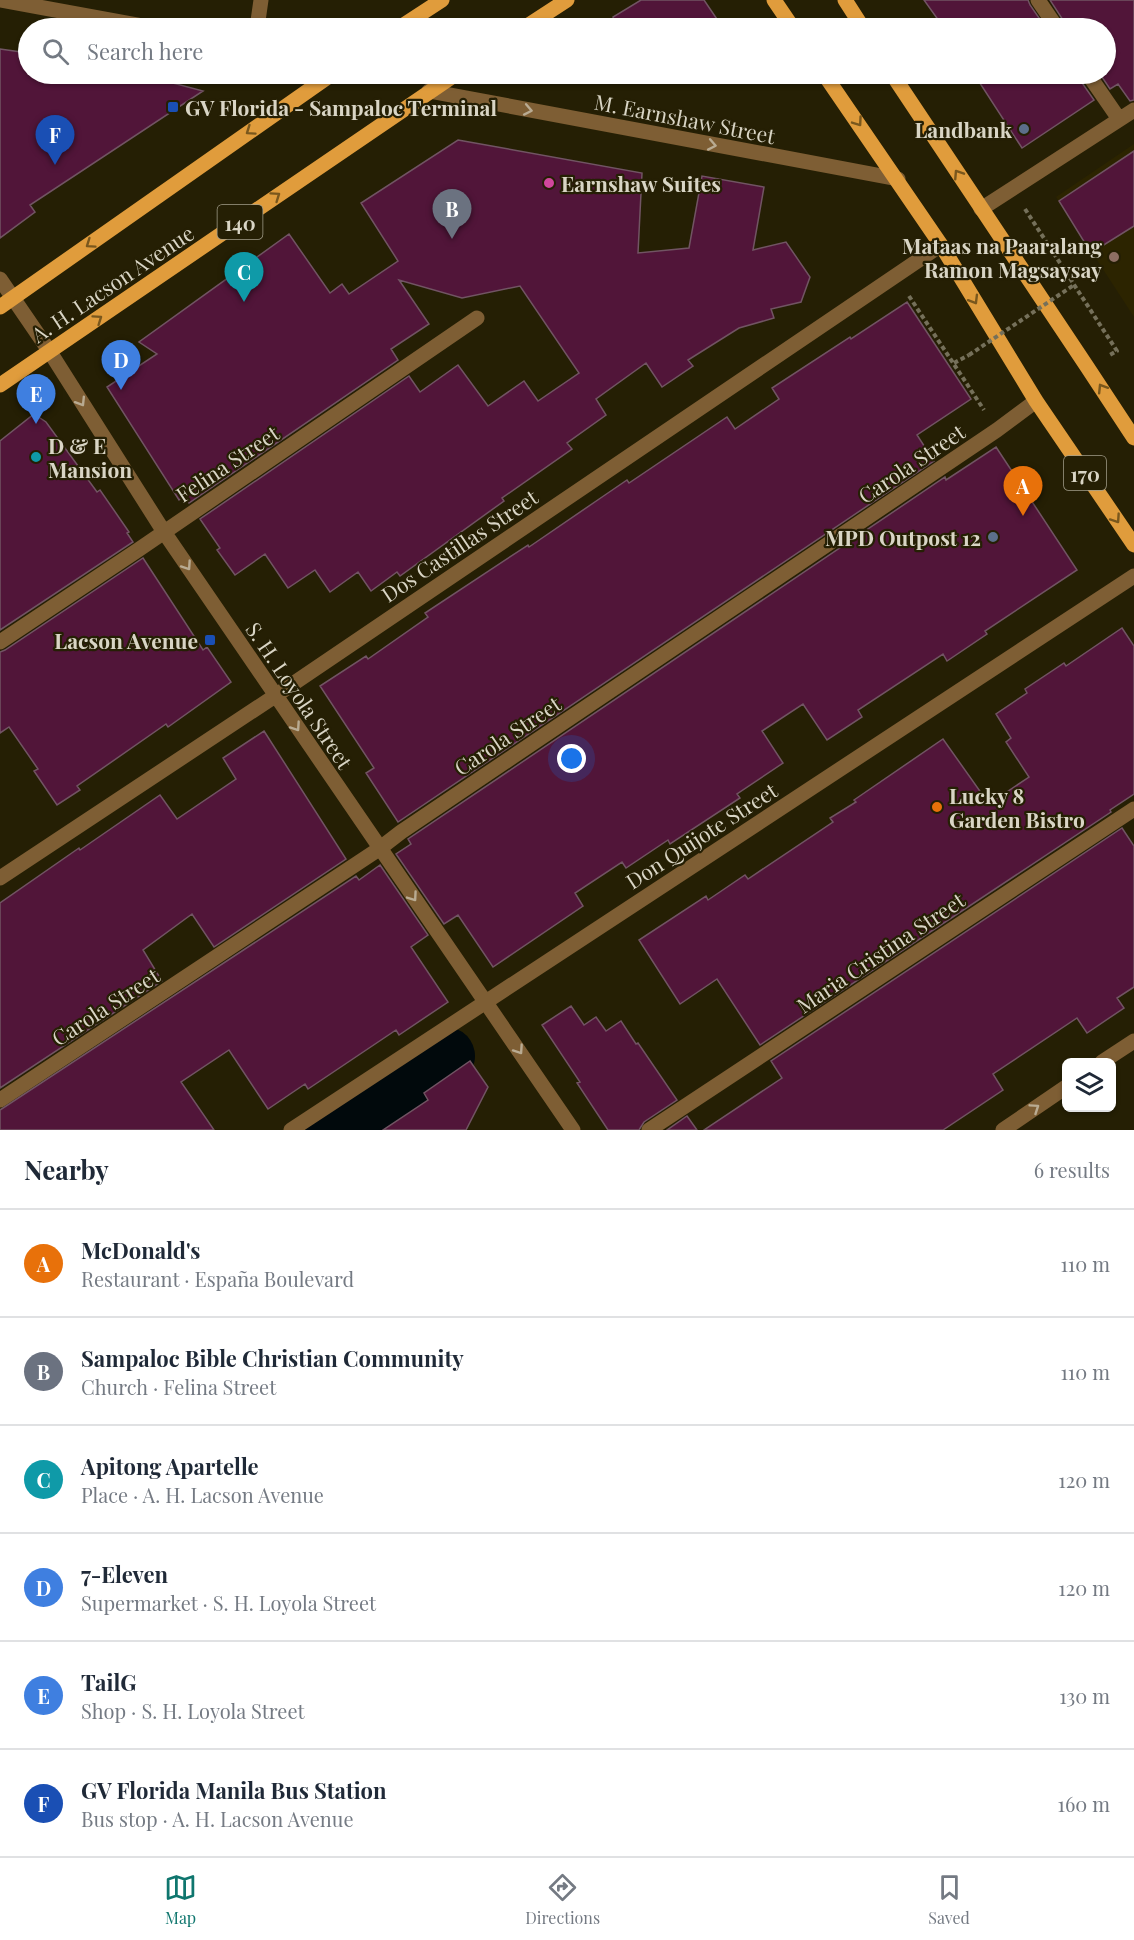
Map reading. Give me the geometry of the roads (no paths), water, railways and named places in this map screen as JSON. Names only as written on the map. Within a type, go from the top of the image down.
[{"type":"main road","points":[[414,18],[442,0]]},
{"type":"main road","points":[[539,18],[567,0]]},
{"type":"main road","points":[[774,0],[787,18]]},
{"type":"main road","points":[[845,0],[857,18]]},
{"type":"main road","name":"A. H. Lacson Avenue","points":[[0,307],[318,84]]},
{"type":"main road","name":"A. H. Lacson Avenue","points":[[0,385],[440,84]]},
{"type":"main road","name":"170","points":[[832,84],[941,245],[1036,401],[1134,544]]},
{"type":"main road","points":[[899,84],[1134,438]]},
{"type":"street","points":[[1,0],[99,18]]},
{"type":"street","points":[[258,18],[261,0]]},
{"type":"street","points":[[1038,0],[1050,18]]},
{"type":"street","points":[[1095,84],[1119,119]]},
{"type":"street","name":"M. Earnshaw Street","points":[[429,91],[898,180]]},
{"type":"street","points":[[981,209],[1134,110]]},
{"type":"street","name":"Dos Castillas Street","points":[[0,878],[275,696],[941,245]]},
{"type":"street","name":"S. H. Loyola Street","points":[[0,279],[50,352],[164,532],[573,1130]]},
{"type":"street","name":"Felina Street","points":[[0,642],[477,318]]},
{"type":"street","name":"Carola Street","points":[[0,1100],[380,849],[401,832],[987,437],[1036,401]]},
{"type":"street","name":"Don Quijote Street","points":[[291,1130],[1134,576]]},
{"type":"street","name":"Maria Cristina Street","points":[[649,1130],[1134,809]]},
{"type":"street","points":[[1108,1058],[1134,1041]]},
{"type":"street","points":[[1003,1130],[1062,1090]]},
{"type":"waterway","points":[[332,1130],[446,1056]]},
{"type":"place","name":"GV Florida - Sampaloc Terminal","points":[[173,107]]},
{"type":"place","name":"Landbank","points":[[1024,129]]},
{"type":"place","name":"GV Florida Manila Bus Station","points":[[55,165]]},
{"type":"place","name":"Earnshaw Suites","points":[[549,183]]},
{"type":"place","name":"Sampaloc Bible Christian Community","points":[[452,239]]},
{"type":"place","name":"Mataas na Paaralang Ramon Magsaysay","points":[[1114,257]]},
{"type":"place","name":"Apitong Apartelle","points":[[244,302]]},
{"type":"place","name":"7-Eleven","points":[[121,390]]},
{"type":"place","name":"TailG","points":[[36,424]]},
{"type":"place","name":"D & E Mansion","points":[[36,457]]},
{"type":"place","name":"McDonald's","points":[[1023,516]]},
{"type":"place","name":"MPD Outpost 12","points":[[993,537]]},
{"type":"place","name":"Lacson Avenue","points":[[210,640]]},
{"type":"place","name":"Lucky 8 Garden Bistro","points":[[937,807]]}]
